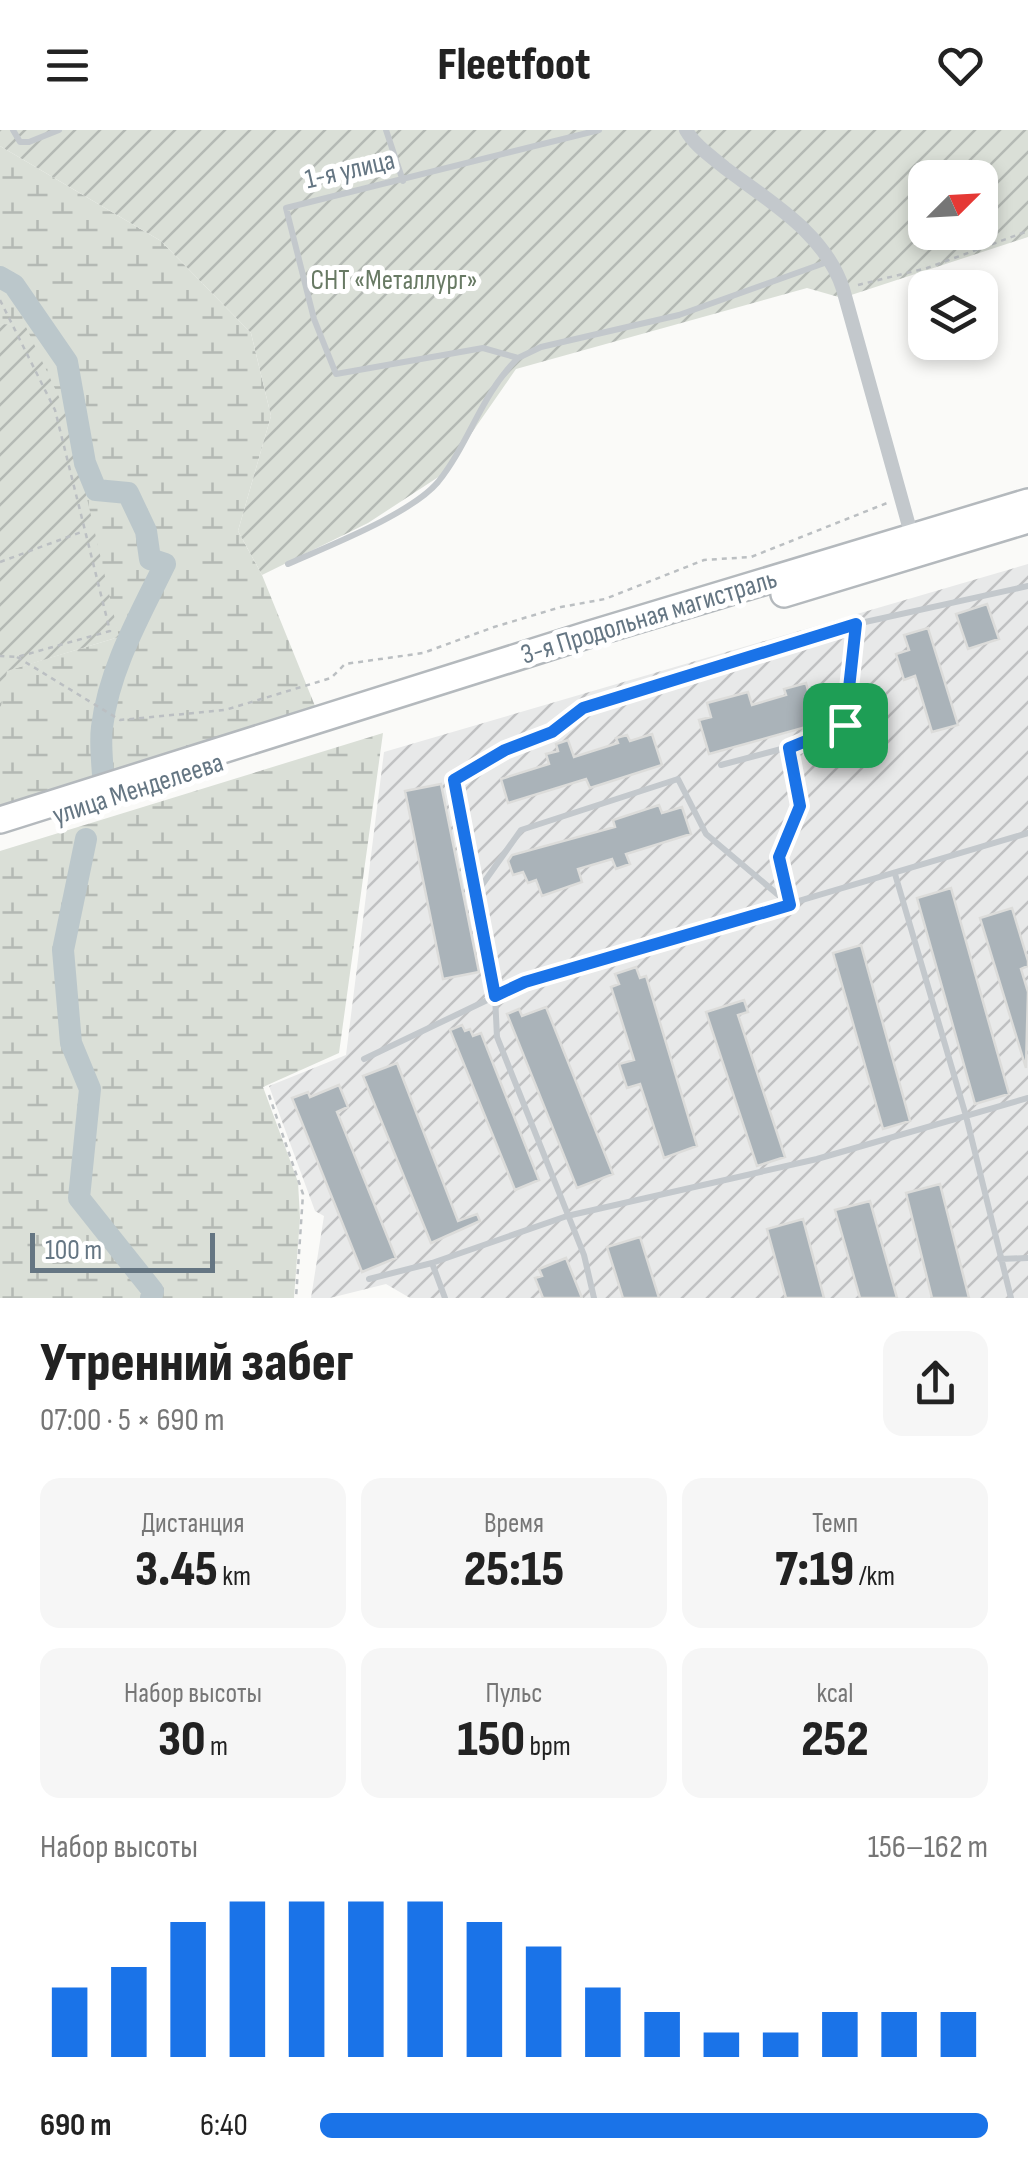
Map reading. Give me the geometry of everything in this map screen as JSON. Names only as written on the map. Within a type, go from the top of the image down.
[{"type":"highway","name":"3-я Продольная магистраль","points":[[273,740],[1028,502]]},
{"type":"highway","name":"3-я Продольная магистраль","points":[[273,740],[1021,528]]},
{"type":"highway","name":"улица Менделеева","points":[[0,820],[273,740]]},
{"type":"highway","name":"улица Менделеева","points":[[0,832],[273,740]]},
{"type":"street","points":[[686,130],[704,152],[802,227],[832,260],[844,289],[912,536]]},
{"type":"lane","points":[[13,130],[20,142],[60,130]]},
{"type":"lane","points":[[386,130],[403,181]]},
{"type":"lane","name":"1-я улица","points":[[518,358],[482,348],[336,374],[314,319],[286,208],[599,130]]},
{"type":"lane","points":[[288,564],[383,520],[436,484],[497,379],[518,358],[540,347],[678,315],[832,260]]},
{"type":"lane","points":[[999,539],[1021,528]]},
{"type":"lane","points":[[594,1298],[584,1255],[497,1037],[495,996],[454,780],[505,750],[552,732],[583,708],[856,624],[1028,586]]},
{"type":"lane","points":[[721,766],[789,748],[845,725],[856,624]]},
{"type":"lane","points":[[789,748],[800,806],[779,857],[790,905]]},
{"type":"lane","points":[[476,893],[521,830],[678,779],[706,834],[790,905]]},
{"type":"lane","points":[[364,1059],[525,982],[1028,833]]},
{"type":"lane","points":[[895,874],[966,1116],[1011,1298]]},
{"type":"lane","points":[[369,1279],[432,1263],[567,1216],[818,1159],[1028,1098]]},
{"type":"lane","points":[[1000,1259],[1028,1258]]},
{"type":"lane","points":[[432,1263],[446,1298]]},
{"type":"path","points":[[844,289],[928,268],[1028,231]]},
{"type":"path","points":[[0,300],[56,410],[110,632],[18,657],[0,656]]},
{"type":"path","points":[[18,657],[120,720],[225,710],[330,678],[345,664],[423,653],[510,622],[605,599],[704,560],[751,557],[902,497]]},
{"type":"path","points":[[0,562],[85,530]]},
{"type":"path","points":[[269,1095],[303,1194],[296,1298]]},
{"type":"shaded area","points":[[1028,564],[1028,1298],[410,1298],[386,1284],[330,1298],[311,1298],[324,1216],[315,1211],[269,1086],[346,1055],[384,752]]},
{"type":"green space","name":"СНТ «Металлург»","points":[[0,130],[1028,130],[1028,237],[998,247],[998,160],[908,160],[908,250],[988,250],[927,270],[908,270],[908,276],[842,298],[807,288],[516,369],[443,474],[368,523],[262,575],[238,531],[271,416],[251,333],[161,241],[0,146]]},
{"type":"green space","points":[[0,146],[161,241],[251,333],[271,416],[238,531],[262,575],[315,706],[0,815],[0,705],[6,671],[119,637],[25,326],[0,324]]},
{"type":"green space","points":[[0,324],[25,325],[68,416],[119,637],[7,671],[0,712]]},
{"type":"green space","points":[[383,733],[339,1053],[263,1087],[298,1182],[300,1218],[294,1298],[0,1298],[0,851]]},
{"type":"building","points":[[987,604],[999,639],[968,649],[956,614]]},
{"type":"building","points":[[928,628],[958,725],[932,732],[915,676],[904,680],[896,654],[909,650],[904,635]]},
{"type":"building","points":[[806,683],[817,724],[709,754],[699,720],[711,717],[707,703],[748,692],[752,705],[786,695],[784,689]]},
{"type":"building","points":[[652,734],[662,765],[590,788],[586,779],[508,803],[501,779],[549,764],[546,754],[558,751],[556,744],[568,740],[574,757],[618,743],[616,738],[627,735],[630,741]]},
{"type":"building","points":[[441,784],[479,972],[443,979],[405,791]]},
{"type":"building","points":[[659,805],[662,813],[682,807],[691,834],[626,854],[630,864],[616,869],[612,859],[578,869],[582,882],[542,896],[536,880],[528,883],[523,872],[513,875],[508,861],[512,855],[615,827],[613,820]]},
{"type":"building","points":[[951,888],[1009,1094],[975,1104],[917,898]]},
{"type":"building","points":[[1012,908],[1028,961],[1028,966],[1021,969],[1028,992],[1026,1068],[980,918]]},
{"type":"building","points":[[861,945],[910,1121],[883,1129],[833,953]]},
{"type":"building","points":[[636,967],[640,978],[646,976],[697,1146],[664,1158],[640,1084],[627,1088],[619,1064],[634,1060],[611,987],[619,984],[615,974]]},
{"type":"building","points":[[744,1000],[748,1012],[738,1015],[785,1157],[757,1166],[706,1012]]},
{"type":"building","points":[[546,1007],[613,1174],[577,1188],[507,1014],[519,1009],[522,1016]]},
{"type":"building","points":[[462,1025],[473,1036],[481,1033],[539,1180],[515,1190],[450,1030]]},
{"type":"building","points":[[397,1063],[458,1221],[477,1214],[480,1221],[431,1243],[363,1076]]},
{"type":"building","points":[[339,1085],[348,1107],[337,1112],[396,1258],[362,1272],[292,1098],[308,1092],[310,1097]]},
{"type":"building","points":[[940,1184],[969,1298],[932,1298],[906,1193]]},
{"type":"building","points":[[870,1201],[897,1298],[860,1298],[835,1210]]},
{"type":"building","points":[[803,1219],[824,1298],[786,1298],[767,1229]]},
{"type":"building","points":[[640,1237],[659,1298],[623,1298],[607,1247]]},
{"type":"building","points":[[566,1258],[582,1298],[543,1298],[535,1278],[542,1276],[539,1269]]},
{"type":"waterway","points":[[0,277],[14,285],[67,362],[85,463],[96,490],[128,493],[146,531],[150,559],[165,564],[111,684],[101,733],[103,775]]},
{"type":"waterway","points":[[86,839],[63,950],[71,1043],[90,1089],[79,1198],[153,1291],[151,1298]]},
{"type":"route","points":[[856,624],[845,725],[789,748],[800,806],[779,857],[790,905],[525,982],[495,996],[454,780],[505,750],[552,732],[583,708],[856,624]]}]
